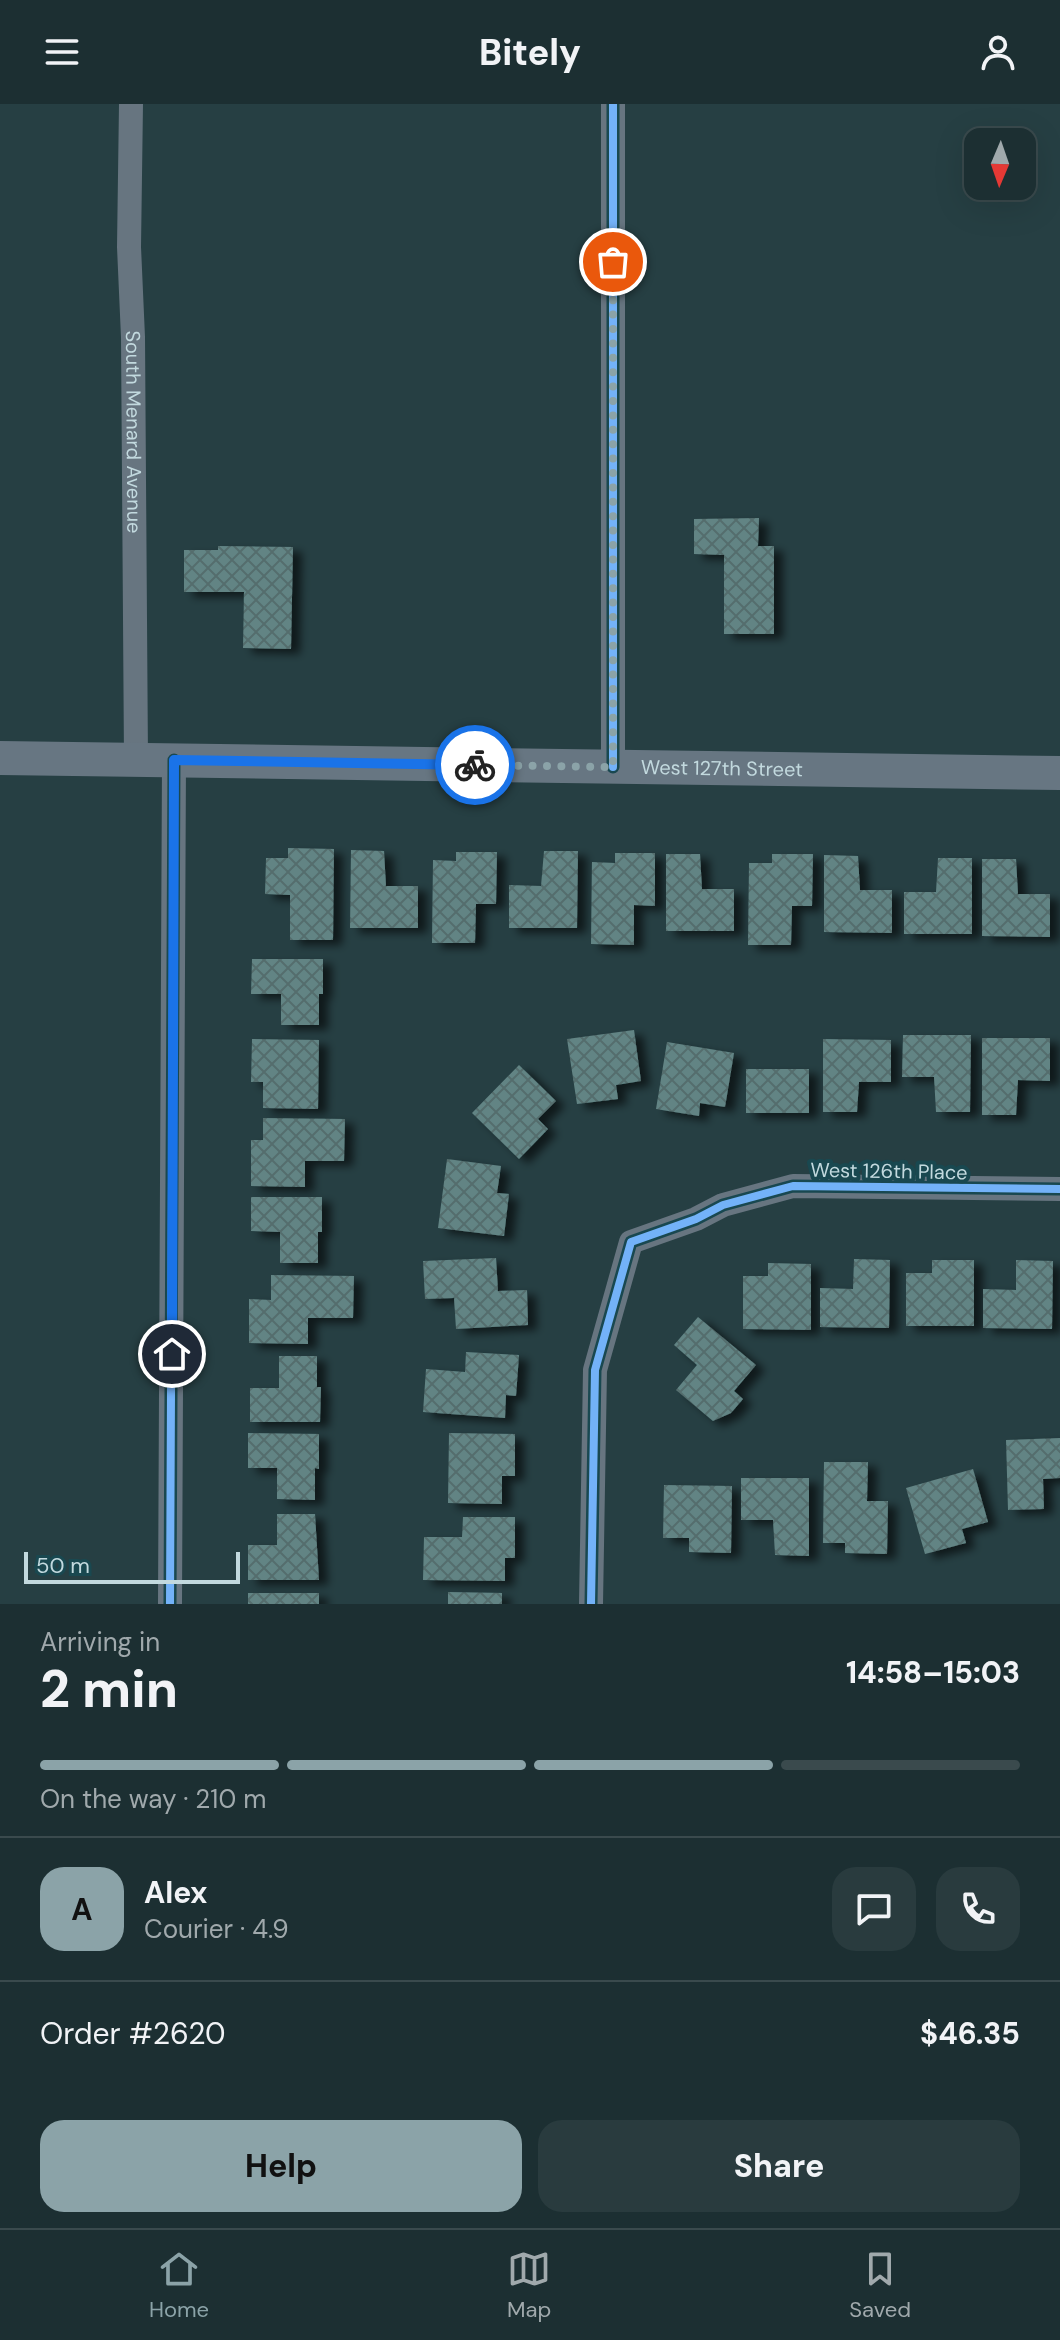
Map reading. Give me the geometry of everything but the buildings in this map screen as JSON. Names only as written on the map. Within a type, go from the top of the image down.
[{"type":"main road","name":"West 127th Street","points":[[0,758],[1060,773]]},
{"type":"street","name":"South Menard Avenue","points":[[131,104],[129,247],[133,337],[136,760]]},
{"type":"street","points":[[613,104],[613,767]]},
{"type":"street","points":[[170,1604],[174,760]]},
{"type":"street","name":"West 126th Place","points":[[591,1604],[595,1370],[631,1242],[696,1219],[723,1205],[793,1186],[1060,1189]]},
{"type":"cycle path","points":[[613,104],[613,767]]},
{"type":"cycle path","points":[[170,1604],[174,760]]},
{"type":"cycle path","points":[[591,1604],[595,1370],[631,1242],[696,1219],[723,1205],[793,1186],[1060,1189]]},
{"type":"way so far","points":[[475,765],[613,767],[613,262]]},
{"type":"route","points":[[172,1354],[174,760],[475,765]]}]
